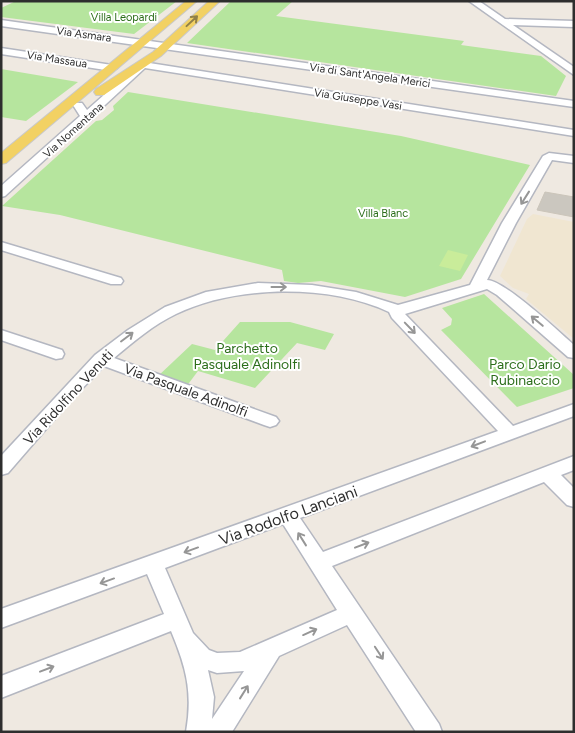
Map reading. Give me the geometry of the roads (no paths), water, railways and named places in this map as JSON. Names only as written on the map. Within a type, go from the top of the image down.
[{"type":"main road","name":"Via Nomentana","points":[[1,160],[192,1]]},
{"type":"main road","name":"Via Nomentana","points":[[52,119],[143,65],[215,1]]},
{"type":"street","points":[[473,1],[574,72]]},
{"type":"street","points":[[504,22],[574,24]]},
{"type":"street","name":"Via Asmara","points":[[1,23],[167,45]]},
{"type":"street","name":"Via di Sant'Angela Merici","points":[[167,45],[572,105]]},
{"type":"street","name":"Via Massaua","points":[[1,51],[112,68]]},
{"type":"street","points":[[561,62],[574,64]]},
{"type":"street","name":"Via Nomentana","points":[[1,193],[143,65]]},
{"type":"street","name":"Via Giuseppe Vasi","points":[[143,65],[574,133]]},
{"type":"street","points":[[105,89],[125,83]]},
{"type":"street","points":[[78,105],[86,118]]},
{"type":"street","points":[[477,286],[509,223],[549,156],[574,160]]},
{"type":"street","points":[[1,246],[116,281]]},
{"type":"street","points":[[509,432],[397,315],[397,310],[486,284],[495,287],[574,353]]},
{"type":"street","name":"Via Ridolfino Venuti","points":[[1,468],[101,359],[131,334],[159,315],[195,300],[230,291],[271,287],[306,288],[348,296],[397,310]]},
{"type":"street","points":[[1,335],[56,354]]},
{"type":"street","name":"Via Pasquale Adinolfi","points":[[101,359],[270,421]]},
{"type":"street","name":"Via Rodolfo Lanciani","points":[[1,620],[509,432],[574,410]]},
{"type":"street","points":[[317,563],[574,463]]},
{"type":"street","points":[[548,474],[574,500]]},
{"type":"street","points":[[287,515],[350,614],[361,626],[430,732]]},
{"type":"street","points":[[153,564],[199,677],[203,697],[198,732]]},
{"type":"street","points":[[181,629],[201,657],[217,663],[241,662],[350,614]]},
{"type":"street","points":[[1,686],[181,629]]},
{"type":"street","points":[[217,732],[270,650]]},
{"type":"park label","name":"Villa Leopardi","points":[[124,17]]},
{"type":"park label","name":"Villa Blanc","points":[[383,213]]},
{"type":"park label","name":"Parchetto Pasquale Adinolfi","points":[[247,356]]},
{"type":"park label","name":"Parco Dario Rubinaccio","points":[[525,372]]}]
